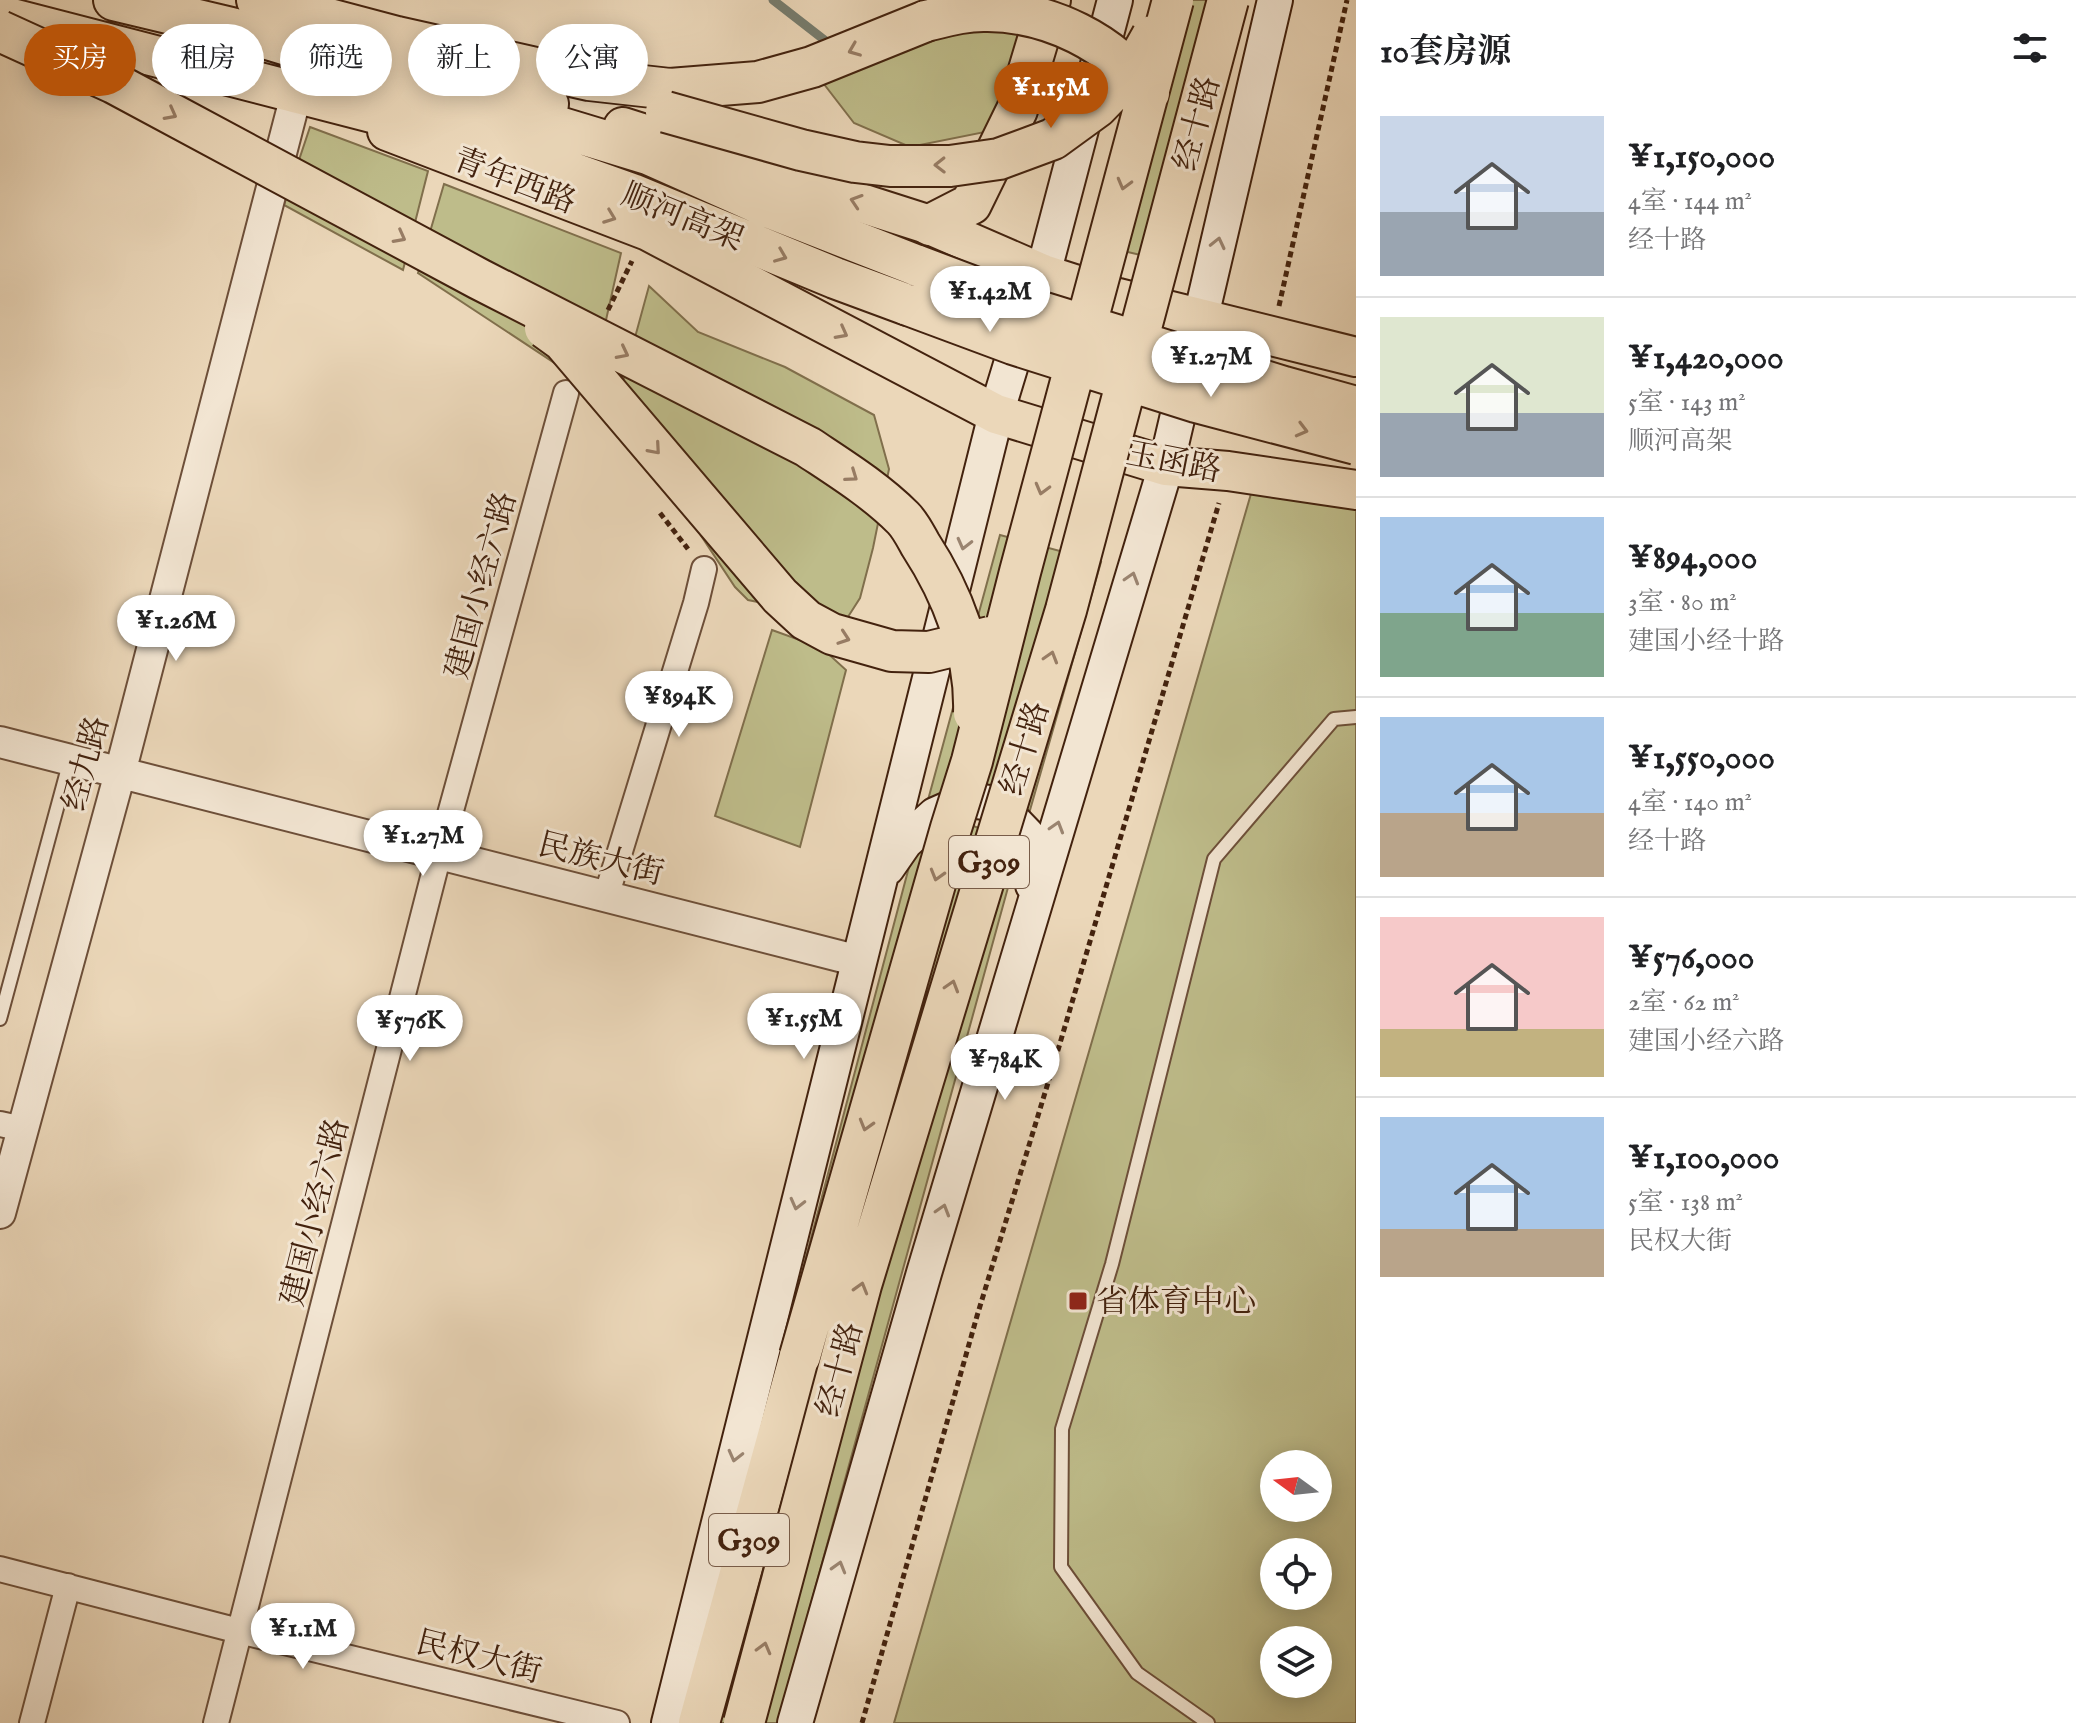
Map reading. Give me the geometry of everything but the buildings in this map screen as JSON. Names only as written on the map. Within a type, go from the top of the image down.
[{"type":"highway","name":"顺河高架","points":[[114,0],[231,28],[648,154],[765,206],[1035,310],[1356,407]]},
{"type":"highway","points":[[257,0],[801,150],[890,166],[950,166],[999,159],[1053,139],[1097,107],[1133,70],[1171,0]]},
{"type":"highway","points":[[930,225],[971,204],[1017,110],[1050,0]]},
{"type":"highway","name":"经十路","points":[[699,1723],[800,1356],[972,761],[1171,0]]},
{"type":"highway","name":"经十路","points":[[744,1723],[861,1285],[1066,610],[1228,0]]},
{"type":"highway","points":[[397,37],[589,80],[670,89],[758,82],[812,67],[926,21],[954,14],[1011,12],[1044,19],[1074,30],[1121,61],[1140,80],[1162,111],[1170,142],[1173,186],[1156,274]]},
{"type":"highway","name":"顺河高架","points":[[0,16],[480,140],[632,194],[835,278],[1013,344],[1196,402],[1356,444]]},
{"type":"highway","points":[[0,34],[114,83],[479,279],[737,409],[808,447],[858,480],[905,520],[933,564],[961,624],[975,691],[972,761]]},
{"type":"highway","points":[[479,279],[563,341],[780,596],[806,620],[832,634],[892,651],[929,652],[1004,633],[1037,613],[1068,576],[1086,534]]},
{"type":"main road","points":[[191,0],[425,65],[930,225],[1043,274],[1118,298],[1356,357]]},
{"type":"main road","points":[[669,1723],[996,414],[1043,274],[1115,0]]},
{"type":"main road","name":"经十路","points":[[795,1723],[924,1273],[1166,466],[1275,0]]},
{"type":"main road","name":"青年西路","points":[[0,34],[319,104],[648,231],[996,414]]},
{"type":"main road","name":"玉函路","points":[[996,414],[1166,466],[1228,471],[1356,490]]},
{"type":"main road","points":[[880,877],[905,842],[935,815],[969,800],[997,804],[1027,835],[1034,872],[1030,917]]},
{"type":"street","name":"经九路","points":[[0,1213],[11,1127],[120,773],[295,99]]},
{"type":"street","name":"建国小经六路","points":[[216,1723],[439,854],[566,393]]},
{"type":"street","points":[[606,897],[704,569]]},
{"type":"street","name":"民族大街","points":[[0,742],[859,961]]},
{"type":"street","name":"民权大街","points":[[0,1569],[617,1723]]},
{"type":"street","points":[[32,1723],[68,1586]]},
{"type":"lane","points":[[1208,1723],[1137,1673],[1061,1567],[1062,1429],[1112,1264],[1214,859],[1334,719],[1356,717]]},
{"type":"lane","points":[[0,1019],[70,760]]},
{"type":"path","points":[[1272,336],[1347,0]]},
{"type":"path","points":[[862,1723],[977,1316],[1228,471]]},
{"type":"shaded area","points":[[1153,0],[1240,0],[1175,263],[1089,243]]},
{"type":"shaded area","points":[[1005,26],[1032,41],[1005,128],[910,147],[854,123],[817,75],[936,33]]},
{"type":"shaded area","points":[[310,127],[428,171],[403,270],[284,205]]},
{"type":"shaded area","points":[[444,184],[621,253],[591,387],[418,273]]},
{"type":"shaded area","points":[[649,286],[698,332],[785,367],[874,415],[889,469],[860,598],[846,620],[748,600],[735,587],[616,407]]},
{"type":"shaded area","points":[[1255,480],[1356,504],[1356,1723],[894,1723]]},
{"type":"shaded area","points":[[1000,535],[1101,562],[1028,817],[928,800]]},
{"type":"shaded area","points":[[772,630],[822,648],[846,670],[800,847],[715,816]]},
{"type":"shaded area","points":[[968,824],[987,831],[1012,873],[778,1723],[683,1723],[914,848]]},
{"type":"waterway","points":[[773,0],[827,42]]},
{"type":"place","name":"省体育中心","points":[[1078,1301]]}]
